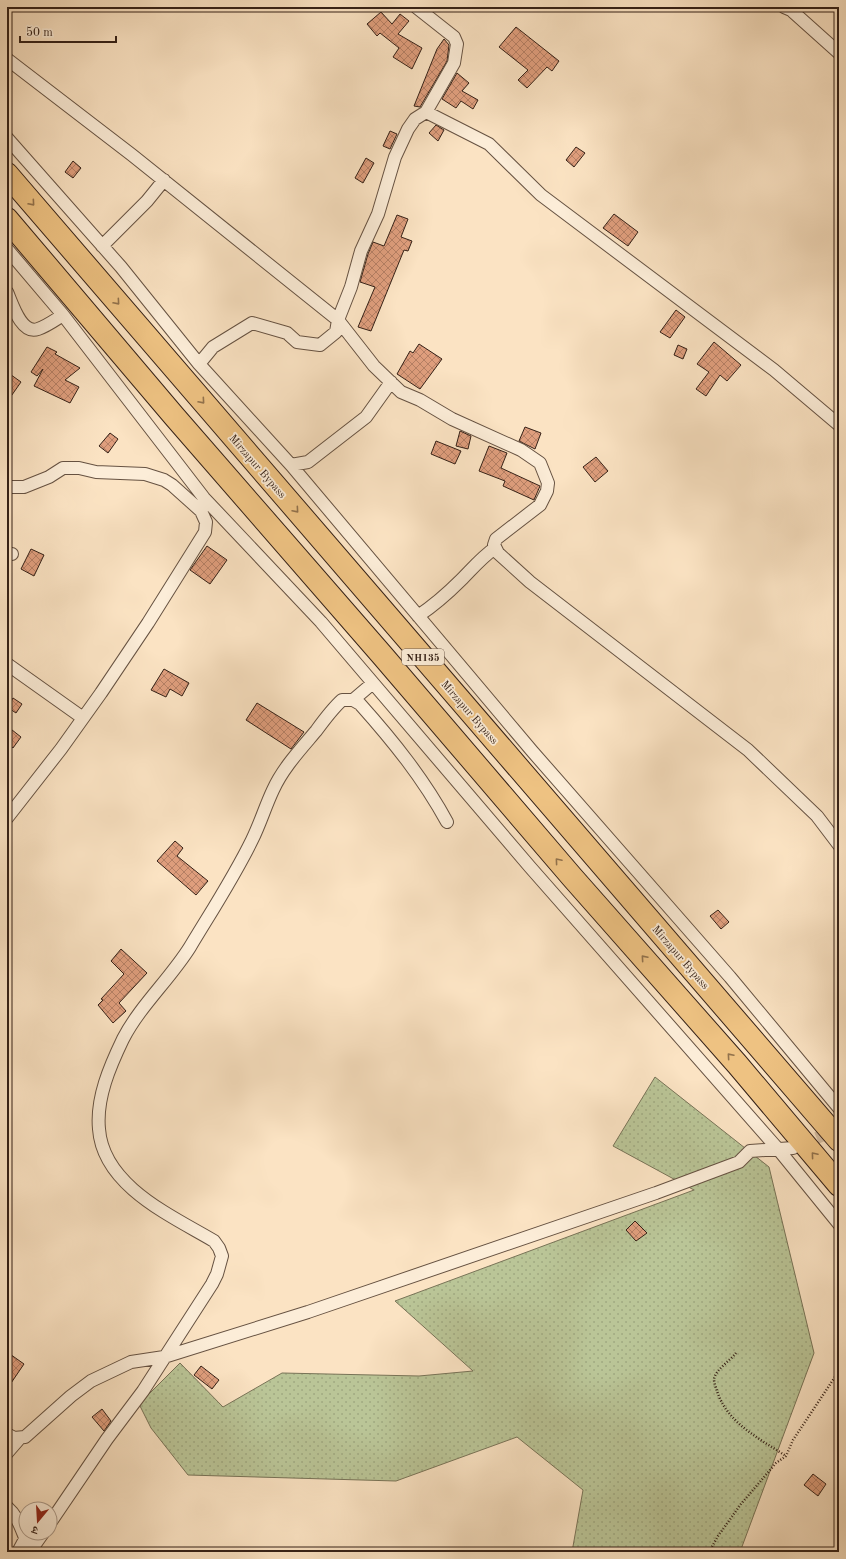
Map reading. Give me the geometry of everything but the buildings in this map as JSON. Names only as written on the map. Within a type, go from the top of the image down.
[{"type":"highway","name":"Mirzapur Bypass","points":[[7,174],[839,1140]]},
{"type":"highway","name":"NH135","points":[[7,219],[174,416],[388,661],[572,877],[737,1064],[839,1185]]},
{"type":"street","points":[[199,364],[213,347],[252,323],[287,333],[297,342],[320,345],[336,332],[338,320],[351,286],[361,251],[378,214],[395,157],[408,129],[415,119],[426,112],[454,62],[457,44],[448,32],[416,7]]},
{"type":"street","points":[[784,7],[791,10],[839,53]]},
{"type":"street","points":[[7,59],[164,180],[338,320],[374,366],[401,392],[420,400],[452,419],[521,450],[540,463],[548,483],[547,491],[540,505],[496,538],[494,542],[495,548],[530,582],[738,741],[817,816],[839,845]]},
{"type":"street","points":[[426,112],[489,144],[541,194],[774,370],[839,425]]},
{"type":"street","points":[[7,138],[102,246],[199,364],[292,465],[537,756],[730,977],[839,1108]]},
{"type":"street","points":[[102,246],[148,201],[164,180]]},
{"type":"street","points":[[7,249],[63,315],[204,498],[320,622],[530,867],[778,1149],[839,1224]]},
{"type":"street","points":[[7,292],[20,321],[31,329],[37,330],[63,315]]},
{"type":"street","points":[[292,465],[308,462],[366,417],[391,382]]},
{"type":"street","points":[[7,487],[24,486],[49,477],[63,468],[79,468],[96,472],[145,474],[164,480],[172,485],[201,511],[206,522],[204,532],[148,623],[83,718],[7,818]]},
{"type":"street","points":[[418,616],[430,608],[460,581],[484,556],[495,548]]},
{"type":"street","points":[[7,664],[83,718]]},
{"type":"street","points":[[353,700],[373,684]]},
{"type":"street","points":[[58,1511],[107,1439],[143,1391],[212,1284],[217,1274],[222,1256],[214,1241],[151,1203],[134,1190],[118,1173],[107,1157],[99,1128],[100,1105],[105,1080],[130,1026],[173,972],[239,866],[281,776],[337,704],[342,700],[353,700],[360,704],[396,746],[430,791],[446,822]]},
{"type":"street","points":[[7,1453],[20,1438],[28,1435],[71,1396],[91,1381],[131,1362],[164,1357],[315,1310],[673,1188],[739,1162],[750,1151],[793,1148]]},
{"type":"street","points":[[7,1434],[20,1438]]},
{"type":"street","points":[[7,1506],[18,1520]]},
{"type":"street","points":[[18,1552],[24,1541]]},
{"type":"street","points":[[26,1541],[31,1551],[38,1541]]},
{"type":"path","points":[[736,1353],[719,1370],[714,1379],[714,1384],[722,1403],[737,1422],[786,1456]]},
{"type":"path","points":[[709,1552],[718,1536],[741,1504],[776,1463],[786,1456],[793,1440],[839,1371]]},
{"type":"green space","points":[[655,1077],[769,1167],[814,1353],[740,1552],[572,1552],[583,1490],[517,1437],[396,1481],[188,1475],[151,1428],[139,1404],[180,1363],[223,1407],[282,1373],[419,1376],[473,1371],[395,1301],[694,1190],[613,1146]]},
{"type":"tunnel","points":[[800,1145],[836,1130]]}]
